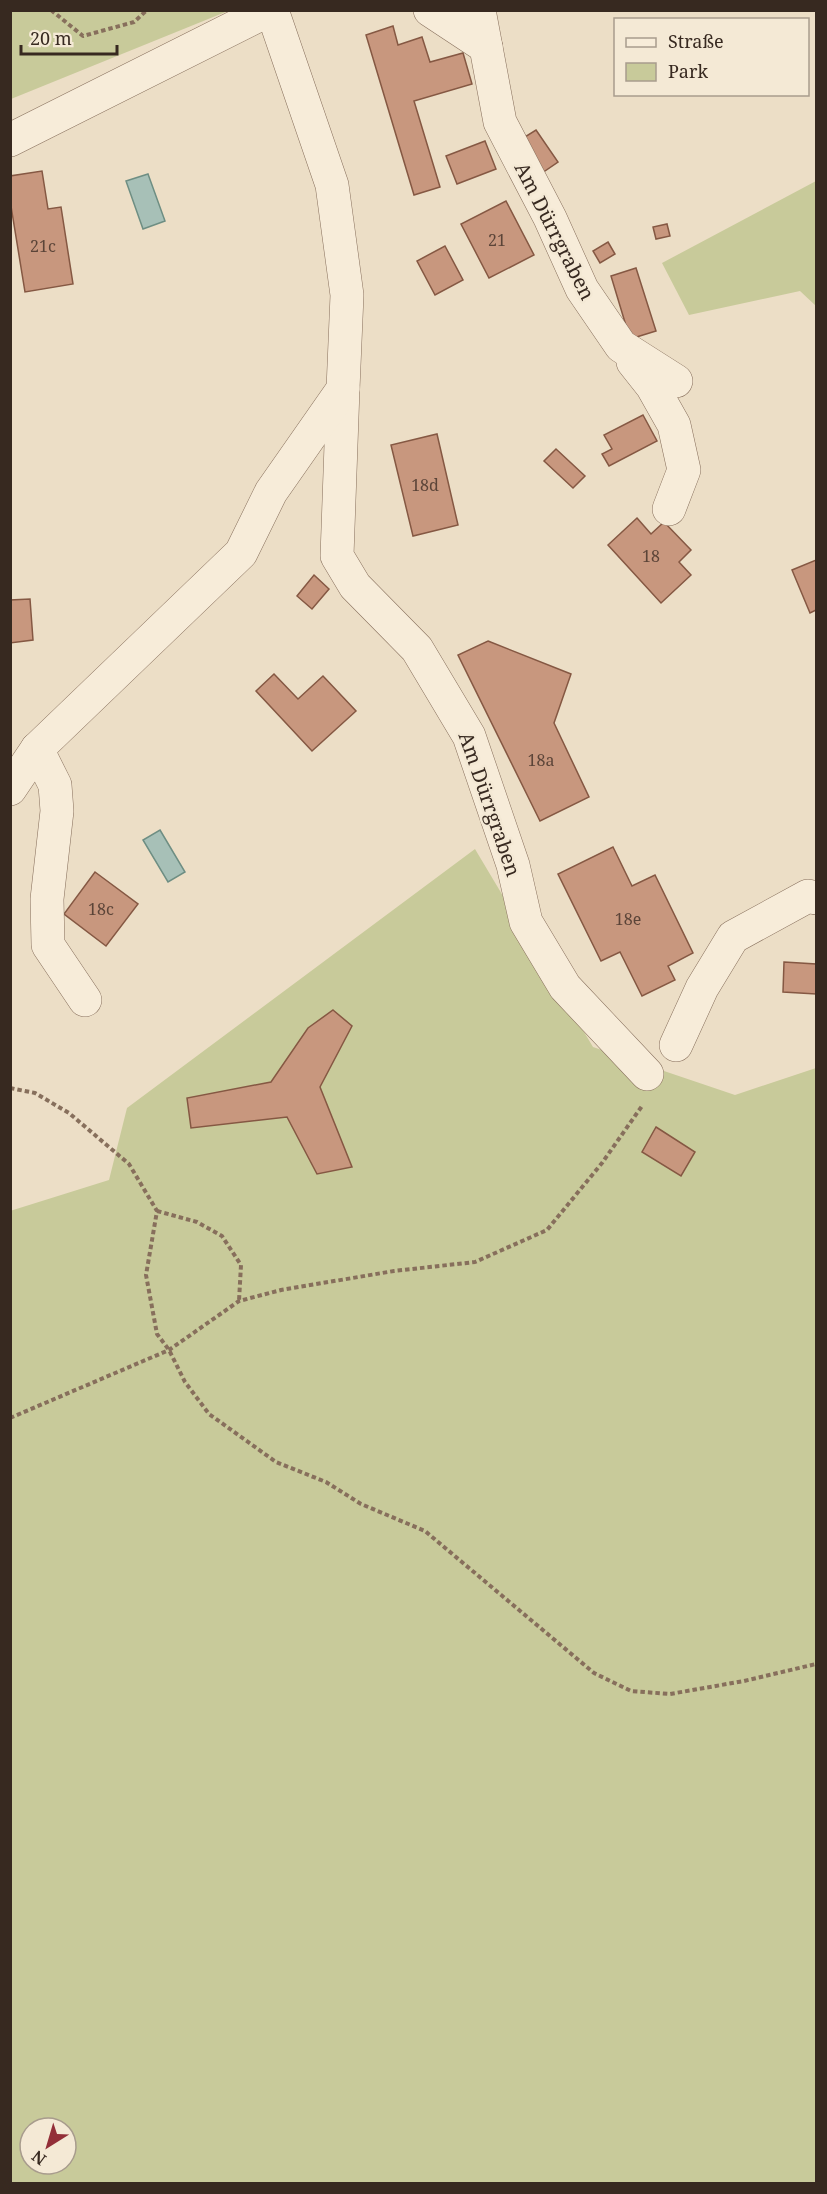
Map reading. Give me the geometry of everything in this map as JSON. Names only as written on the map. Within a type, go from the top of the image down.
[{"type":"street","name":"Am Dürrgraben","points":[[10,140],[271,10],[332,185],[347,295],[337,556],[355,586],[417,649],[469,736],[513,865],[526,922],[565,987],[646,1088]]},
{"type":"street","points":[[430,10],[486,47]]},
{"type":"street","name":"Am Dürrgraben","points":[[479,10],[500,122],[550,218],[582,289],[621,346],[676,381]]},
{"type":"street","points":[[621,346],[652,386],[674,425],[684,470],[669,509]]},
{"type":"street","points":[[12,779],[37,749],[241,553],[271,492],[343,389]]},
{"type":"street","points":[[37,749],[55,785],[57,811],[47,900],[48,945],[85,1000]]},
{"type":"street","points":[[675,1045],[702,988],[733,937],[808,896],[816,898]]},
{"type":"path","points":[[51,10],[83,36],[134,22],[147,10]]},
{"type":"path","points":[[10,1088],[35,1093],[69,1113],[129,1164],[157,1211],[146,1275],[157,1334],[169,1350],[185,1382],[209,1414],[276,1462],[326,1482],[361,1504],[425,1531],[594,1673],[631,1691],[670,1694],[744,1681],[816,1664]]},
{"type":"path","points":[[10,1418],[169,1350],[239,1301],[281,1290],[394,1271],[475,1262],[547,1230],[602,1163],[646,1088]]},
{"type":"path","points":[[157,1211],[197,1222],[222,1236],[241,1265],[239,1301]]},
{"type":"green space","points":[[11,10],[228,10],[228,11],[11,99]]},
{"type":"green space","points":[[816,181],[816,306],[800,291],[689,315],[662,263]]},
{"type":"green space","points":[[475,849],[593,1047],[735,1095],[816,1068],[816,2183],[11,2183],[10,1211],[109,1180],[127,1108]]},
{"type":"water","points":[[148,174],[165,221],[143,229],[126,181]]},
{"type":"water","points":[[160,830],[185,872],[168,882],[143,840]]},
{"type":"building","points":[[393,26],[398,45],[422,37],[430,62],[463,53],[472,84],[414,101],[440,187],[414,195],[366,35]]},
{"type":"building","points":[[536,130],[558,162],[542,173],[520,140]]},
{"type":"building","points":[[485,141],[496,169],[457,184],[446,156]]},
{"type":"building","points":[[42,171],[48,209],[61,207],[73,284],[25,292],[10,200],[10,176]]},
{"type":"building","points":[[506,201],[534,255],[489,278],[461,224]]},
{"type":"building","points":[[667,224],[670,236],[656,239],[653,227]]},
{"type":"building","points":[[608,242],[615,254],[600,263],[593,251]]},
{"type":"building","points":[[445,246],[463,280],[435,295],[417,261]]},
{"type":"building","points":[[636,268],[656,331],[630,339],[611,276]]},
{"type":"building","points":[[643,415],[657,441],[609,466],[602,454],[612,449],[604,435]]},
{"type":"building","points":[[437,434],[458,525],[413,536],[391,445]]},
{"type":"building","points":[[556,449],[585,476],[573,488],[544,461]]},
{"type":"building","points":[[637,518],[651,534],[664,522],[691,550],[679,562],[691,575],[661,603],[608,545]]},
{"type":"building","points":[[816,560],[816,610],[810,613],[792,570]]},
{"type":"building","points":[[314,575],[329,589],[312,609],[297,596]]},
{"type":"building","points":[[30,599],[33,640],[10,643],[10,600]]},
{"type":"building","points":[[488,641],[571,674],[554,723],[589,797],[540,821],[458,655]]},
{"type":"building","points":[[274,674],[298,699],[323,676],[356,711],[312,751],[256,691]]},
{"type":"building","points":[[613,847],[632,886],[655,875],[693,953],[668,966],[675,980],[642,996],[620,952],[601,961],[558,874]]},
{"type":"building","points":[[95,872],[138,904],[106,946],[64,914]]},
{"type":"building","points":[[784,962],[816,964],[816,994],[783,992]]},
{"type":"building","points":[[333,1010],[352,1026],[320,1087],[352,1167],[317,1174],[287,1117],[191,1128],[187,1098],[271,1082],[308,1028]]},
{"type":"building","points":[[656,1127],[695,1152],[681,1176],[642,1152]]}]
